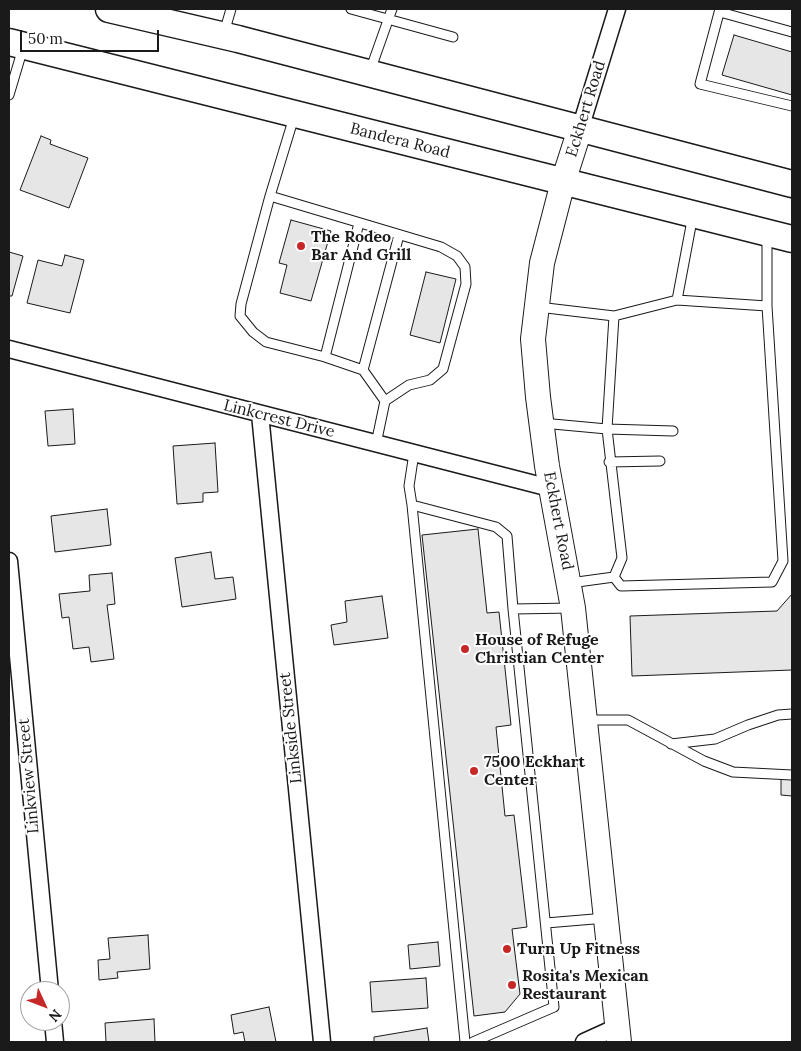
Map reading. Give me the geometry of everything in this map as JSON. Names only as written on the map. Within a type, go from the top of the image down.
[{"type":"main road","points":[[108,9],[370,73],[792,184]]},
{"type":"main road","name":"Bandera Road","points":[[16,44],[792,239]]},
{"type":"main road","name":"Eckhert Road","points":[[580,128],[563,182],[542,262],[533,339],[541,423],[550,488],[573,608],[618,1035]]},
{"type":"street","name":"Eckhert Road","points":[[580,128],[617,9]]},
{"type":"street","name":"Linkcrest Drive","points":[[9,349],[550,488]]},
{"type":"street","name":"Linkside Street","points":[[260,414],[322,1042]]},
{"type":"street","name":"Linkview Street","points":[[9,561],[49,981]]},
{"type":"street","points":[[584,1042],[618,1035]]},
{"type":"lane","points":[[224,36],[231,9]]},
{"type":"lane","points":[[351,9],[453,37]]},
{"type":"lane","points":[[370,73],[392,9]]},
{"type":"lane","points":[[792,32],[720,10],[700,84],[792,106]]},
{"type":"lane","points":[[9,95],[16,44]]},
{"type":"lane","points":[[295,114],[270,196],[241,304],[240,316],[252,332],[266,342],[325,356],[364,370],[385,401]]},
{"type":"lane","points":[[270,196],[442,247],[457,256],[465,267],[466,284],[443,369],[430,380],[410,385],[385,401],[376,444]]},
{"type":"lane","points":[[677,300],[693,214]]},
{"type":"lane","points":[[325,356],[359,223]]},
{"type":"lane","points":[[614,577],[621,586],[772,582],[783,561],[767,306],[767,233]]},
{"type":"lane","points":[[364,370],[400,235]]},
{"type":"lane","points":[[536,307],[614,316],[677,300],[767,306]]},
{"type":"lane","points":[[614,316],[608,429],[610,462],[622,558],[614,577]]},
{"type":"lane","points":[[541,423],[608,429],[673,431]]},
{"type":"lane","points":[[414,453],[409,486],[466,1042]]},
{"type":"lane","points":[[610,462],[660,461]]},
{"type":"lane","points":[[412,505],[496,527],[508,536],[513,609],[554,1007],[473,1042]]},
{"type":"lane","points":[[569,583],[614,577]]},
{"type":"lane","points":[[513,609],[573,608]]},
{"type":"lane","points":[[671,744],[715,739],[748,725],[792,714]]},
{"type":"lane","points":[[585,720],[628,720],[671,744],[733,772],[792,775]]},
{"type":"lane","points":[[546,923],[606,918]]},
{"type":"building","points":[[734,35],[792,52],[792,95],[722,75]]},
{"type":"building","points":[[41,136],[51,140],[50,144],[88,158],[69,208],[20,190]]},
{"type":"building","points":[[291,220],[331,231],[311,301],[280,293],[287,265],[279,263]]},
{"type":"building","points":[[9,252],[23,256],[12,296],[9,296]]},
{"type":"building","points":[[65,255],[84,260],[70,313],[27,303],[38,260],[62,266]]},
{"type":"building","points":[[426,272],[456,279],[440,343],[410,335]]},
{"type":"building","points":[[73,409],[75,444],[48,446],[45,411]]},
{"type":"building","points":[[215,443],[218,492],[203,493],[203,502],[177,504],[173,446]]},
{"type":"building","points":[[107,509],[111,545],[55,552],[51,516]]},
{"type":"building","name":"7500 Eckhart Center","points":[[478,529],[487,613],[499,612],[511,725],[496,727],[505,816],[514,815],[527,927],[512,929],[520,994],[505,1012],[474,1016],[422,535]]},
{"type":"building","points":[[211,552],[215,579],[233,577],[236,599],[182,607],[175,558]]},
{"type":"building","points":[[112,573],[115,604],[107,605],[114,659],[91,662],[89,647],[73,649],[69,617],[62,618],[59,594],[90,591],[89,575]]},
{"type":"building","points":[[792,594],[792,670],[632,676],[630,616],[777,611]]},
{"type":"building","points":[[382,596],[388,638],[334,645],[331,625],[347,622],[345,601]]},
{"type":"building","points":[[781,779],[792,779],[792,796],[781,795]]},
{"type":"building","points":[[148,935],[150,969],[117,972],[118,978],[99,980],[98,960],[110,959],[108,938]]},
{"type":"building","points":[[438,942],[440,966],[410,969],[408,945]]},
{"type":"building","points":[[426,978],[428,1008],[372,1012],[370,982]]},
{"type":"building","points":[[269,1007],[276,1042],[245,1042],[243,1032],[234,1034],[231,1015]]},
{"type":"building","points":[[154,1019],[155,1042],[106,1042],[105,1023]]},
{"type":"building","points":[[427,1028],[429,1042],[374,1042],[374,1037]]},
{"type":"place","name":"The Rodeo Bar And Grill","points":[[301,246]]},
{"type":"place","name":"House of Refuge Christian Center","points":[[465,649]]},
{"type":"place","name":"7500 Eckhart Center","points":[[474,771]]},
{"type":"place","name":"Turn Up Fitness","points":[[507,949]]},
{"type":"place","name":"Rosita's Mexican Restaurant","points":[[512,985]]}]
